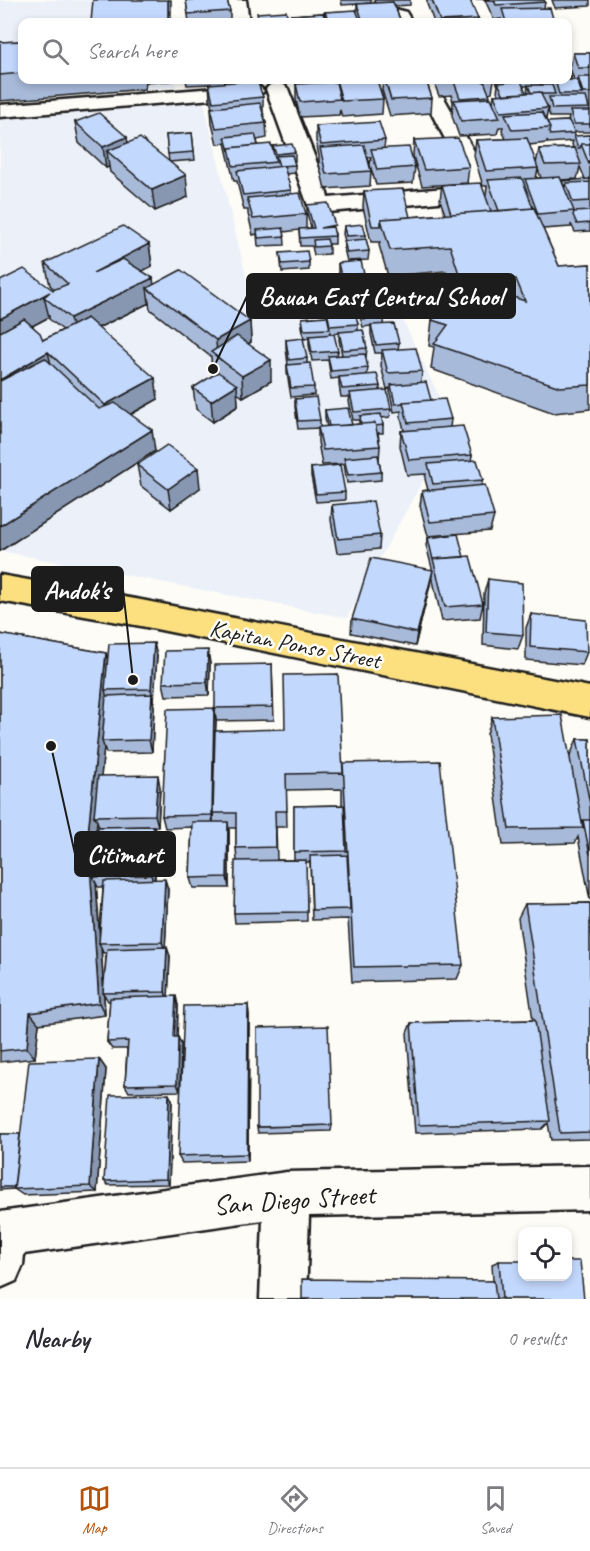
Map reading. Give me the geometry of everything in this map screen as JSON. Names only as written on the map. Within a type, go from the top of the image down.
[{"type":"main road","name":"Kapitan Ponso Street","points":[[0,588],[590,702]]},
{"type":"street","points":[[236,0],[239,18]]},
{"type":"street","points":[[479,0],[488,18]]},
{"type":"street","points":[[366,18],[399,16],[400,18]]},
{"type":"street","points":[[277,88],[312,181],[318,206],[485,192],[426,84]]},
{"type":"street","points":[[0,111],[252,85],[277,88],[300,87]]},
{"type":"street","name":"San Diego Street","points":[[1,1245],[287,1194],[590,1188]]},
{"type":"street","points":[[283,1299],[287,1194]]},
{"type":"shaded area","points":[[0,0],[171,0],[172,18],[18,18],[18,84],[176,84],[176,87],[0,101]]},
{"type":"shaded area","points":[[203,99],[255,313],[394,301],[453,426],[347,618],[0,551],[0,119]]},
{"type":"building","points":[[93,0],[168,0],[168,18],[91,18]]},
{"type":"building","points":[[186,0],[227,0],[230,11],[188,14]]},
{"type":"building","points":[[432,0],[470,0],[478,18],[439,18]]},
{"type":"building","points":[[494,0],[544,0],[545,2],[496,5]]},
{"type":"building","points":[[393,2],[399,18],[362,18],[357,4]]},
{"type":"building","points":[[550,8],[553,18],[505,18],[502,9]]},
{"type":"building","points":[[356,10],[359,18],[327,18],[325,12]]},
{"type":"building","points":[[286,11],[288,18],[258,18],[257,13]]},
{"type":"building","points":[[323,13],[325,18],[292,18],[291,15]]},
{"type":"building","points":[[18,41],[18,73],[0,75],[0,42]]},
{"type":"building","points":[[573,53],[590,53],[590,68],[578,68]]},
{"type":"building","points":[[578,77],[590,77],[590,93],[583,93]]},
{"type":"building","points":[[572,80],[577,80],[582,94],[559,94],[556,84],[572,84]]},
{"type":"building","points":[[209,84],[258,84],[263,97],[213,102]]},
{"type":"building","points":[[296,84],[336,84],[340,99],[300,102]]},
{"type":"building","points":[[337,84],[378,84],[383,99],[342,101]]},
{"type":"building","points":[[386,84],[427,84],[432,98],[391,100]]},
{"type":"building","points":[[455,84],[485,84],[490,96],[460,98]]},
{"type":"building","points":[[498,84],[522,84],[526,93],[504,95]]},
{"type":"building","points":[[528,85],[552,85],[555,94],[531,93]]},
{"type":"building","points":[[540,92],[548,108],[501,112],[494,95]]},
{"type":"building","points":[[549,97],[586,97],[589,108],[552,109]]},
{"type":"building","points":[[491,98],[500,118],[461,121],[454,100]]},
{"type":"building","points":[[260,103],[266,123],[216,128],[211,108]]},
{"type":"building","points":[[570,111],[590,111],[590,124],[574,124]]},
{"type":"building","points":[[542,112],[550,128],[512,130],[505,114]]},
{"type":"building","points":[[99,113],[127,137],[103,147],[75,122]]},
{"type":"building","points":[[569,121],[575,133],[550,135],[547,122]]},
{"type":"building","points":[[379,122],[385,140],[321,145],[316,126]]},
{"type":"building","points":[[192,133],[194,152],[168,154],[166,135]]},
{"type":"building","points":[[255,134],[258,145],[229,148],[229,151],[225,137]]},
{"type":"building","points":[[590,135],[590,144],[581,144],[578,148],[574,136]]},
{"type":"building","points":[[140,138],[186,175],[152,190],[107,151]]},
{"type":"building","points":[[458,138],[469,167],[424,170],[414,140]]},
{"type":"building","points":[[527,138],[538,168],[486,171],[476,140]]},
{"type":"building","points":[[271,144],[276,162],[233,166],[229,148]]},
{"type":"building","points":[[292,144],[295,152],[276,154],[273,146]]},
{"type":"building","points":[[581,144],[590,144],[590,164],[589,164]]},
{"type":"building","points":[[364,145],[371,171],[326,174],[320,148]]},
{"type":"building","points":[[409,147],[415,167],[377,170],[371,149]]},
{"type":"building","points":[[575,148],[581,164],[545,165],[539,149]]},
{"type":"building","points":[[292,155],[295,165],[279,166],[276,156]]},
{"type":"building","points":[[284,166],[291,190],[243,195],[237,171]]},
{"type":"building","points":[[560,177],[574,211],[538,214],[525,179]]},
{"type":"building","points":[[522,178],[533,208],[499,211],[488,180]]},
{"type":"building","points":[[590,179],[590,182],[566,183],[565,187],[562,181]]},
{"type":"building","points":[[590,182],[590,201],[573,202],[566,183]]},
{"type":"building","points":[[481,183],[491,211],[451,214],[442,185]]},
{"type":"building","points":[[403,189],[410,217],[381,219],[381,226],[372,226],[364,191]]},
{"type":"building","points":[[300,193],[306,214],[253,219],[247,198]]},
{"type":"building","points":[[328,203],[335,225],[320,228],[333,227],[335,236],[300,238],[299,229],[314,228],[307,205]]},
{"type":"building","points":[[534,208],[559,266],[590,264],[590,385],[560,387],[434,344],[448,325],[432,320],[456,287],[502,303],[507,295],[525,301],[516,279],[462,283],[450,246],[390,250],[381,219]]},
{"type":"building","points":[[590,211],[590,223],[577,224],[574,212]]},
{"type":"building","points":[[363,224],[366,235],[346,236],[344,226]]},
{"type":"building","points":[[123,226],[149,244],[93,273],[123,259],[153,278],[70,318],[44,297],[50,292],[0,319],[0,281],[24,269],[53,290],[68,284],[45,263]]},
{"type":"building","points":[[283,228],[285,236],[258,238],[257,230]]},
{"type":"building","points":[[327,239],[329,246],[314,247],[313,240]]},
{"type":"building","points":[[366,239],[369,251],[347,253],[344,241]]},
{"type":"building","points":[[307,251],[309,262],[282,264],[280,253]]},
{"type":"building","points":[[361,261],[364,274],[341,276],[338,263]]},
{"type":"building","points":[[181,270],[250,321],[216,340],[147,288]]},
{"type":"building","points":[[352,299],[358,324],[330,326],[325,301]]},
{"type":"building","points":[[381,304],[384,317],[363,319],[360,306]]},
{"type":"building","points":[[327,316],[330,329],[304,330],[302,318]]},
{"type":"building","points":[[87,318],[155,378],[105,405],[48,352],[0,380],[0,332],[24,319],[40,333],[43,340]]},
{"type":"building","points":[[394,324],[399,343],[376,345],[371,325]]},
{"type":"building","points":[[363,330],[367,348],[343,350],[339,332]]},
{"type":"building","points":[[334,334],[338,351],[312,353],[309,336]]},
{"type":"building","points":[[237,336],[271,360],[242,376],[211,352]]},
{"type":"building","points":[[303,338],[307,358],[289,360],[286,340]]},
{"type":"building","points":[[416,348],[422,371],[388,373],[382,350]]},
{"type":"building","points":[[365,354],[368,368],[331,371],[328,356]]},
{"type":"building","points":[[45,358],[99,409],[115,403],[152,430],[0,526],[0,381]]},
{"type":"building","points":[[310,363],[314,387],[291,388],[287,365]]},
{"type":"building","points":[[218,372],[237,385],[211,401],[193,388]]},
{"type":"building","points":[[377,374],[380,386],[342,389],[339,377]]},
{"type":"building","points":[[426,382],[431,400],[395,404],[391,385]]},
{"type":"building","points":[[387,390],[391,409],[354,412],[350,393]]},
{"type":"building","points":[[316,397],[320,420],[298,421],[295,399]]},
{"type":"building","points":[[445,399],[451,419],[408,423],[403,402]]},
{"type":"building","points":[[348,408],[352,425],[329,426],[325,410]]},
{"type":"building","points":[[381,414],[383,425],[361,424],[360,416]]},
{"type":"building","points":[[375,423],[380,446],[323,450],[318,427]]},
{"type":"building","points":[[463,426],[472,455],[409,460],[401,431]]},
{"type":"building","points":[[167,445],[198,468],[168,489],[137,465]]},
{"type":"building","points":[[378,455],[381,472],[348,475],[344,458]]},
{"type":"building","points":[[477,460],[483,480],[433,484],[428,464]]},
{"type":"building","points":[[340,465],[345,492],[316,494],[311,468]]},
{"type":"building","points":[[485,485],[494,516],[430,522],[422,491]]},
{"type":"building","points":[[373,501],[380,535],[338,539],[332,505]]},
{"type":"building","points":[[458,534],[464,557],[433,560],[428,538]]},
{"type":"building","points":[[470,556],[483,604],[445,607],[433,559]]},
{"type":"building","points":[[371,558],[433,570],[417,633],[352,619]]},
{"type":"building","points":[[488,579],[522,583],[523,635],[486,632]]},
{"type":"building","points":[[531,614],[586,620],[587,652],[530,647]]},
{"type":"building","points":[[0,634],[106,653],[88,834],[99,1003],[30,1013],[27,1048],[0,1051]]},
{"type":"building","points":[[154,643],[151,689],[105,690],[109,644]]},
{"type":"building","points":[[208,650],[207,682],[163,683],[165,651]]},
{"type":"building","points":[[272,664],[273,707],[215,708],[215,665]]},
{"type":"building","points":[[338,674],[343,773],[286,774],[287,811],[275,811],[276,847],[236,848],[236,813],[213,813],[215,731],[285,729],[284,675]]},
{"type":"building","points":[[152,694],[149,740],[102,741],[106,696]]},
{"type":"building","points":[[214,708],[212,815],[162,816],[167,709]]},
{"type":"building","points":[[562,715],[583,828],[509,829],[492,717]]},
{"type":"building","points":[[577,739],[590,739],[590,804]]},
{"type":"building","points":[[440,761],[463,965],[354,967],[343,763]]},
{"type":"building","points":[[158,775],[155,815],[94,816],[98,776]]},
{"type":"building","points":[[344,805],[346,851],[294,852],[294,806]]},
{"type":"building","points":[[583,820],[590,820],[590,855]]},
{"type":"building","points":[[192,822],[228,822],[227,877],[190,878]]},
{"type":"building","points":[[154,826],[151,875],[93,877],[98,827]]},
{"type":"building","points":[[347,855],[350,909],[312,910],[310,856]]},
{"type":"building","points":[[306,860],[307,912],[234,913],[235,861]]},
{"type":"building","points":[[165,879],[162,942],[99,943],[104,881]]},
{"type":"building","points":[[590,903],[590,1132],[560,1133],[525,904]]},
{"type":"building","points":[[167,947],[165,992],[103,993],[107,949]]},
{"type":"building","points":[[176,996],[174,1037],[178,1037],[177,1084],[125,1085],[128,1041],[107,1042],[110,998]]},
{"type":"building","points":[[248,1005],[247,1154],[178,1156],[184,1006]]},
{"type":"building","points":[[535,1020],[550,1121],[419,1125],[411,1023]]},
{"type":"building","points":[[328,1026],[332,1125],[257,1127],[257,1028]]},
{"type":"building","points":[[99,1059],[90,1186],[14,1189],[29,1061]]},
{"type":"building","points":[[169,1094],[166,1179],[104,1181],[110,1095]]},
{"type":"building","points":[[0,1134],[20,1134],[14,1187],[0,1187]]},
{"type":"building","points":[[499,1261],[518,1261],[518,1281],[572,1281],[572,1261],[580,1261],[584,1299],[502,1299]]},
{"type":"building","points":[[302,1279],[494,1281],[496,1299],[302,1299]]},
{"type":"place","name":"Bauan East Central School","points":[[213,369]]},
{"type":"place","name":"Andok's","points":[[133,680]]},
{"type":"place","name":"Citimart","points":[[51,746]]}]
